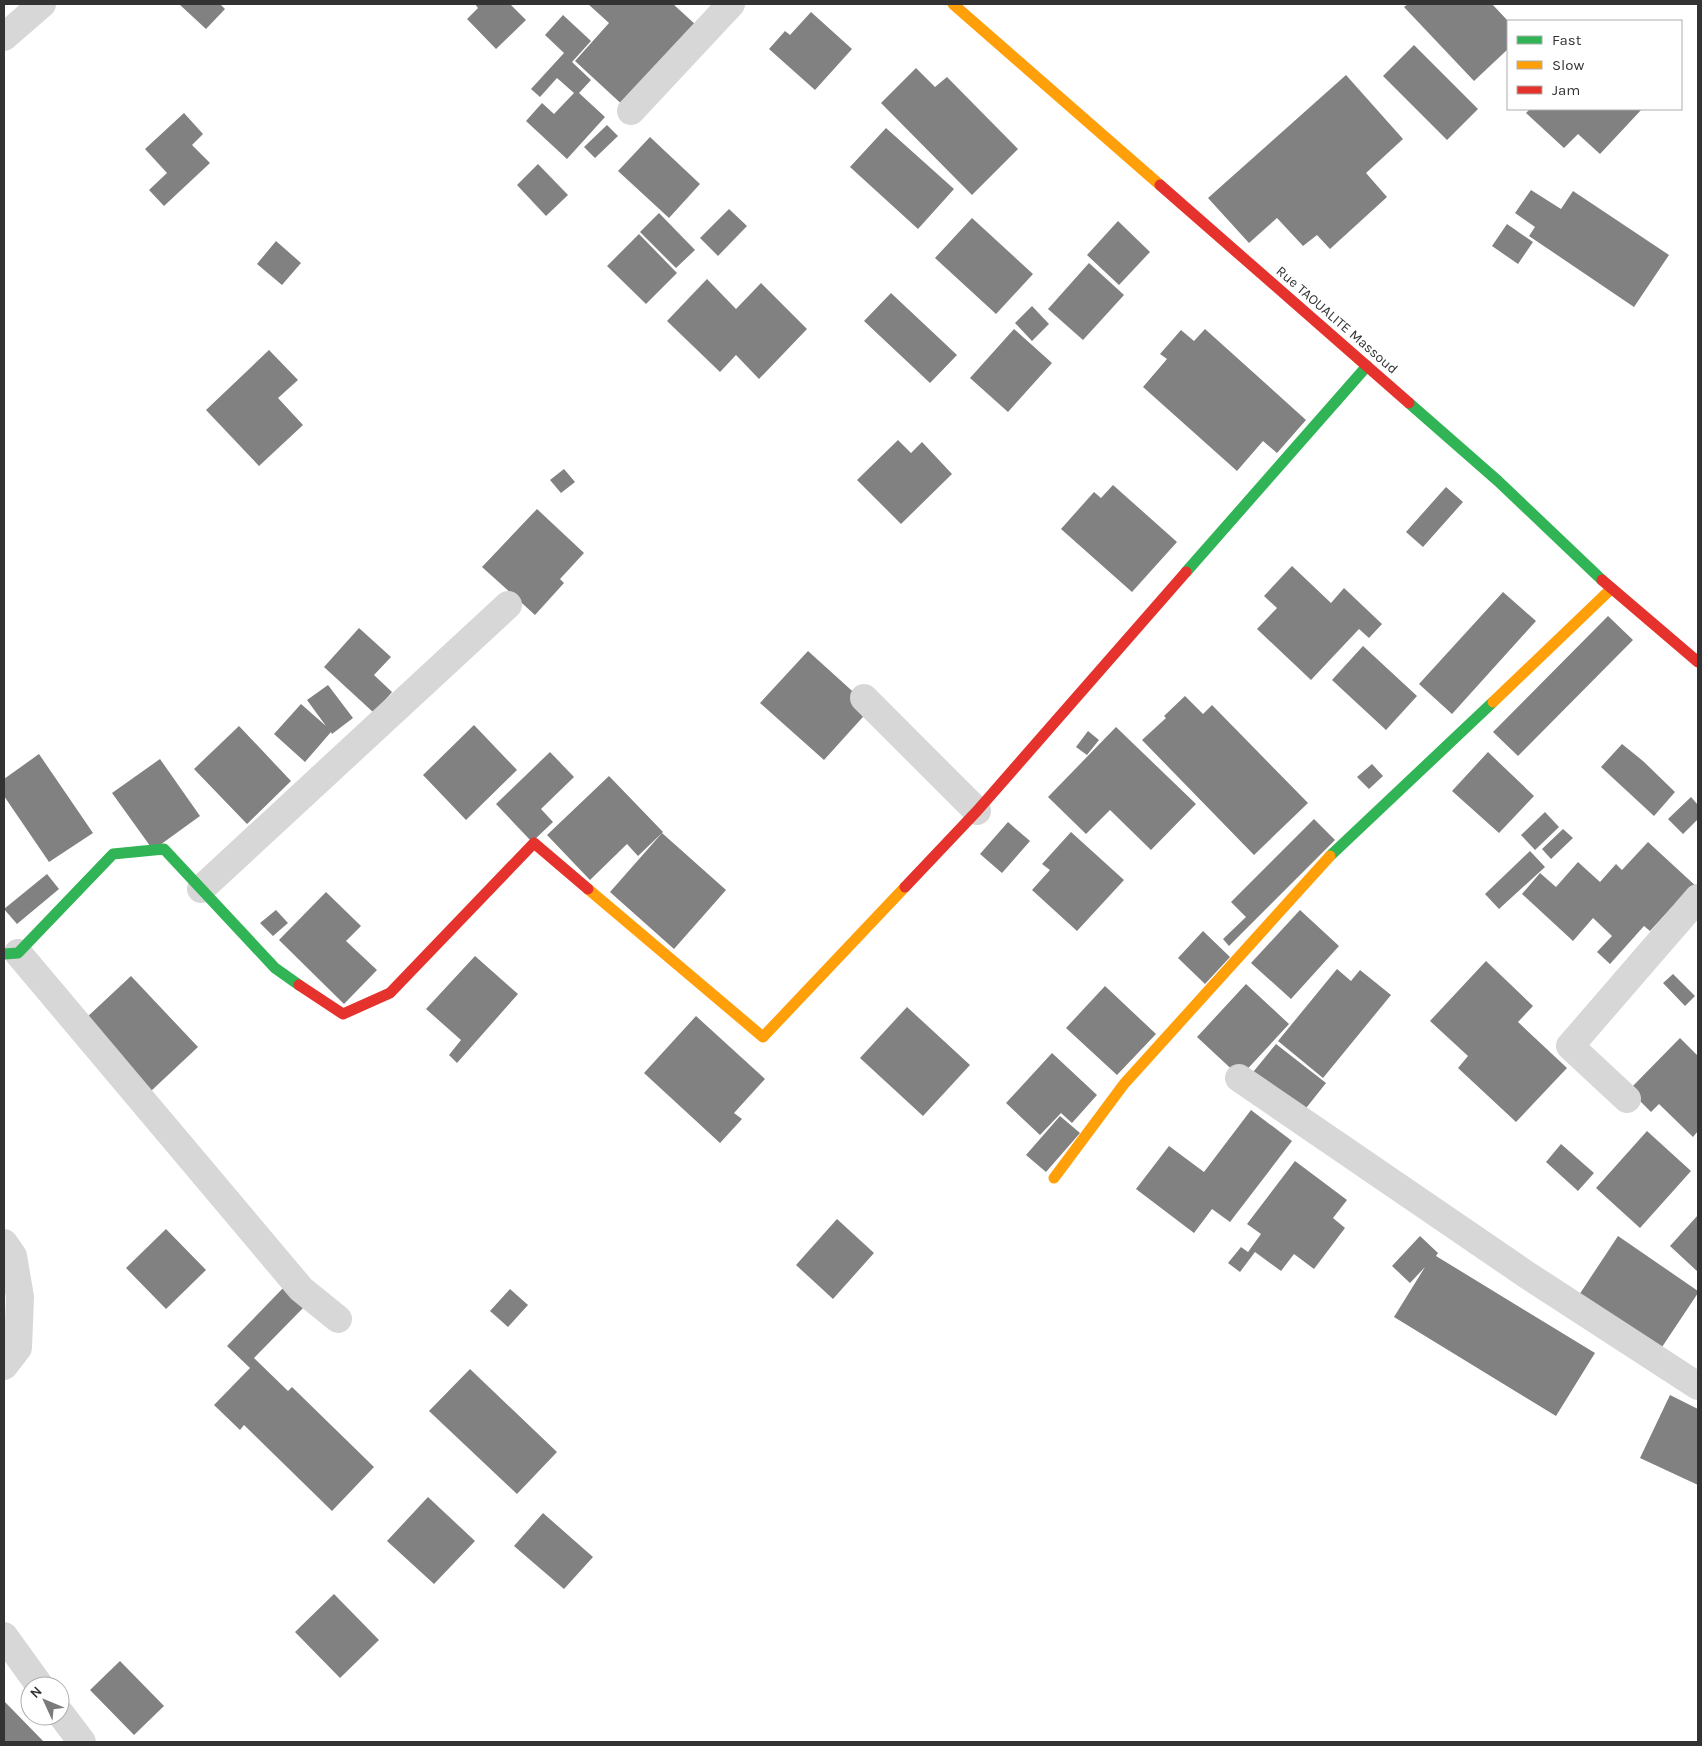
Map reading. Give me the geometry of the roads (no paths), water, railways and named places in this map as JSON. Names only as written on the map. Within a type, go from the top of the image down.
[{"type":"street","points":[[4,37],[42,4]]},
{"type":"street","points":[[631,111],[731,4]]},
{"type":"street","name":"Rue TAOUALITE Massoud","points":[[952,4],[1498,481],[1611,588],[1698,662]]},
{"type":"street","points":[[338,1319],[301,1289],[11,954],[113,854],[164,849],[275,968],[343,1014],[390,993],[534,843],[763,1037],[978,811],[1367,366]]},
{"type":"street","points":[[1054,1178],[1124,1084],[1320,866],[1611,588]]},
{"type":"street","points":[[201,889],[508,605]]},
{"type":"street","points":[[864,698],[978,811]]},
{"type":"street","points":[[1627,1099],[1570,1046],[1698,898]]},
{"type":"street","points":[[1239,1078],[1527,1275],[1698,1386]]},
{"type":"street","points":[[4,1243],[13,1256],[20,1297],[18,1348],[4,1366]]},
{"type":"street","points":[[4,1636],[33,1676]]},
{"type":"street","points":[[70,1726],[82,1742]]}]
